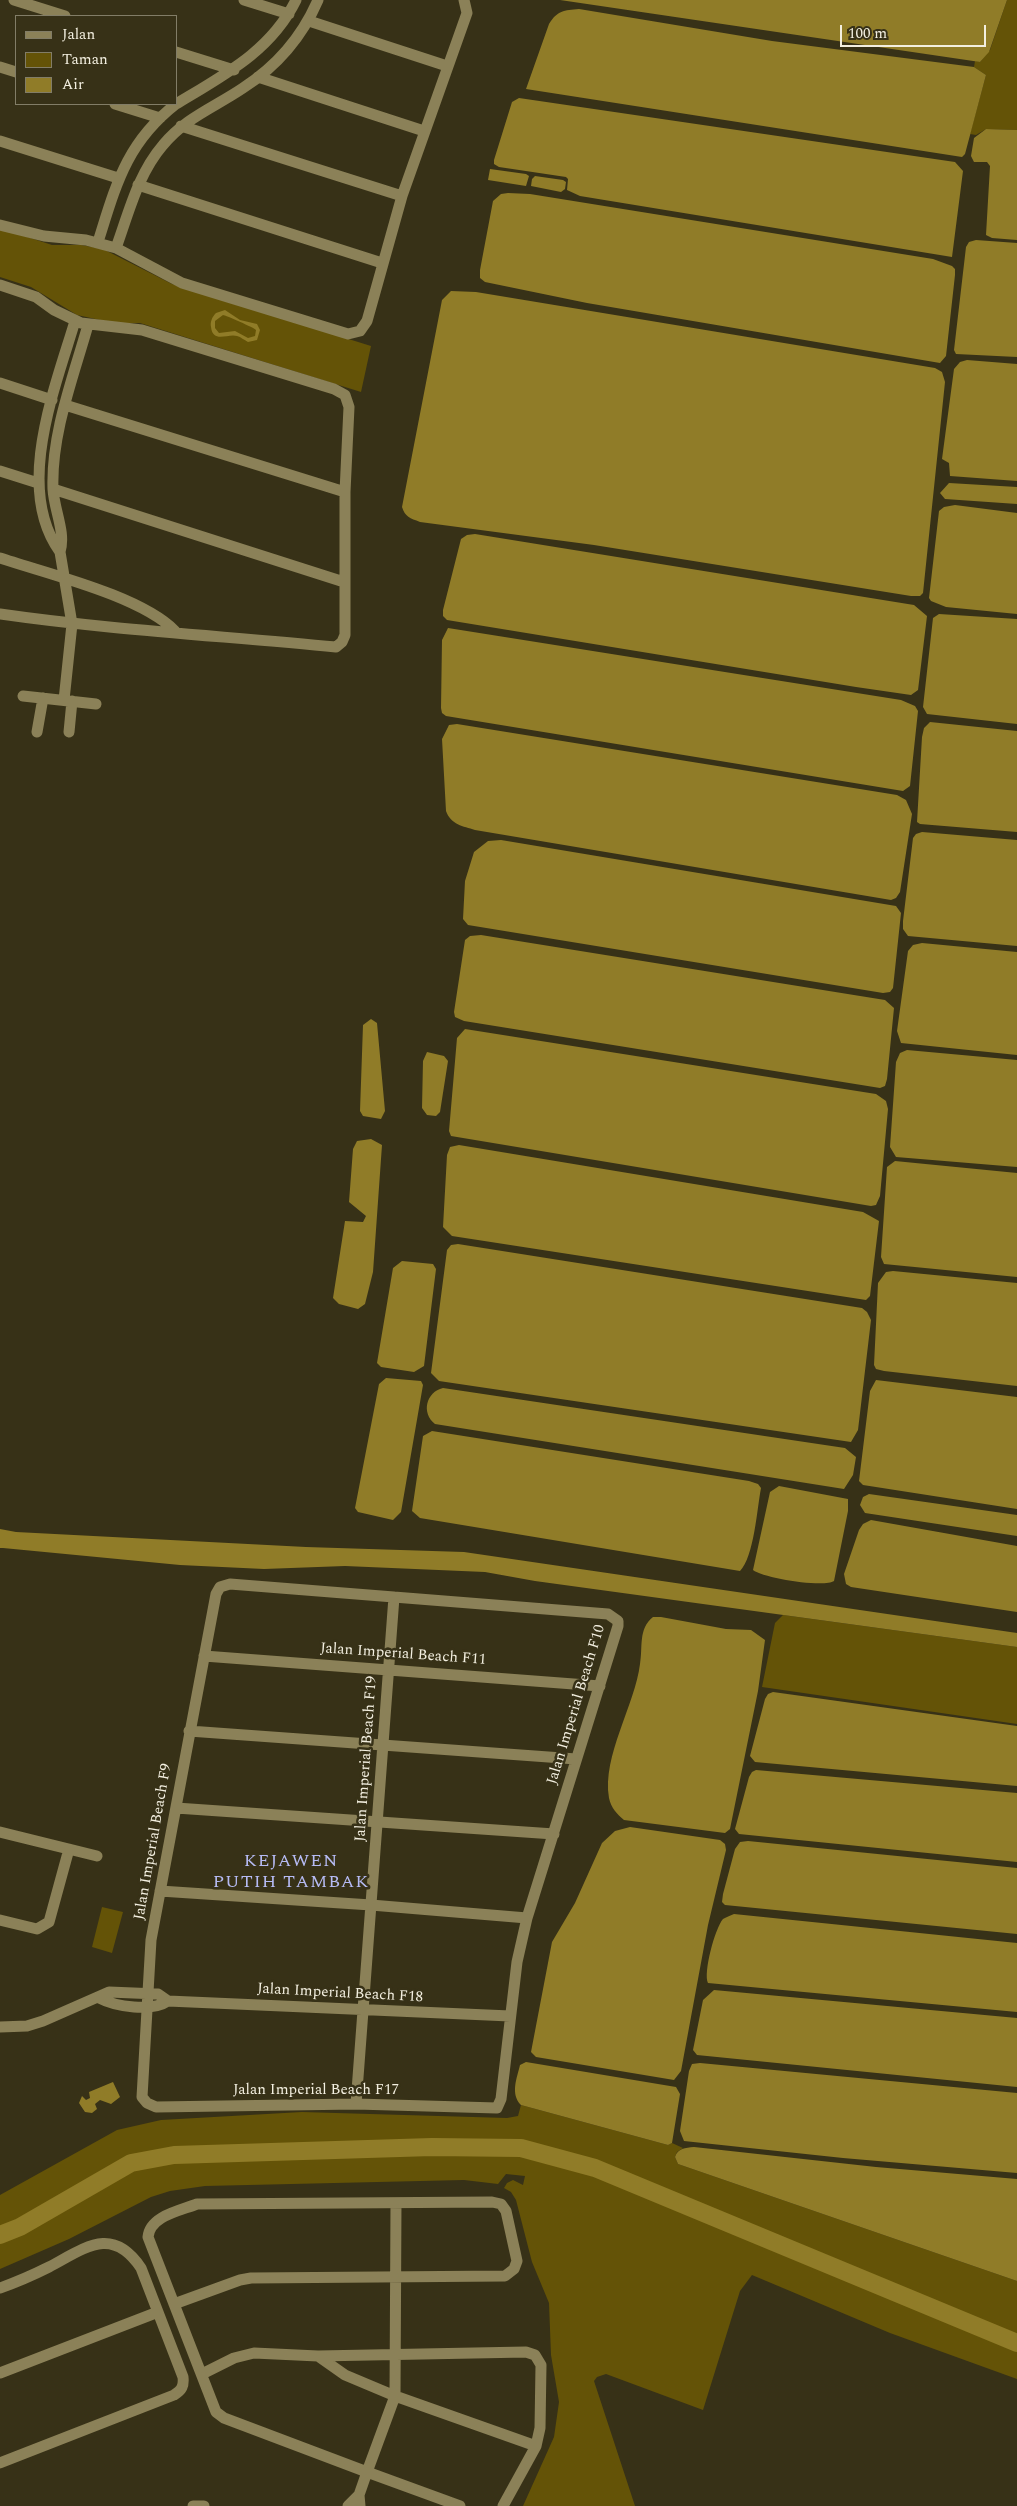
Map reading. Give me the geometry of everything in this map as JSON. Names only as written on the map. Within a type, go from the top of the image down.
[{"type":"street","points":[[14,0],[62,15]]},
{"type":"street","points":[[244,0],[289,14]]},
{"type":"street","points":[[178,103],[234,70],[258,51],[289,14],[296,0]]},
{"type":"street","points":[[116,248],[138,185],[146,168],[162,145],[181,126],[258,77],[273,65],[291,46],[309,21],[318,0]]},
{"type":"street","points":[[0,224],[44,236],[98,242],[116,248],[182,283],[348,334],[360,331],[367,321],[402,196],[467,13],[464,0]]},
{"type":"street","points":[[309,21],[447,66]]},
{"type":"street","points":[[178,53],[234,70]]},
{"type":"street","points":[[0,67],[15,72]]},
{"type":"street","points":[[258,77],[424,131]]},
{"type":"street","points":[[118,105],[160,118]]},
{"type":"street","points":[[98,242],[118,178],[136,146],[160,118],[175,105]]},
{"type":"street","points":[[181,126],[402,196]]},
{"type":"street","points":[[0,140],[118,178]]},
{"type":"street","points":[[138,185],[382,263]]},
{"type":"street","points":[[0,285],[36,297],[75,321],[88,325],[142,330],[340,392],[346,398],[349,407],[345,492],[345,635],[342,642],[336,647],[175,631],[72,624],[0,614]]},
{"type":"street","points":[[69,732],[68,700],[72,624],[60,552],[52,541],[38,483],[41,444],[75,321]]},
{"type":"street","points":[[60,552],[64,541],[58,520],[53,489],[56,449],[65,405],[88,325]]},
{"type":"street","points":[[0,383],[52,400]]},
{"type":"street","points":[[65,405],[345,492]]},
{"type":"street","points":[[0,470],[38,483]]},
{"type":"street","points":[[53,489],[344,582]]},
{"type":"street","points":[[0,558],[142,607],[165,621],[175,631]]},
{"type":"street","points":[[23,696],[96,704]]},
{"type":"street","points":[[38,732],[43,698]]},
{"type":"street","name":"Jalan Imperial Beach F10","points":[[216,1594],[220,1586],[230,1584],[613,1616],[618,1621],[600,1686],[527,1918],[517,1962],[501,2099],[499,2106],[494,2109]]},
{"type":"street","name":"Jalan Imperial Beach F9","points":[[142,2097],[151,1940],[216,1594]]},
{"type":"street","name":"Jalan Imperial Beach F19","points":[[356,2104],[394,1597]]},
{"type":"street","name":"Jalan Imperial Beach F11","points":[[204,1656],[600,1686]]},
{"type":"street","points":[[189,1730],[576,1759]]},
{"type":"street","points":[[176,1808],[554,1834]]},
{"type":"street","points":[[0,1832],[97,1856]]},
{"type":"street","points":[[0,1920],[37,1928],[49,1922],[69,1849]]},
{"type":"street","points":[[160,1891],[371,1904],[527,1918]]},
{"type":"street","points":[[0,2027],[27,2026],[43,2021],[109,1992],[158,1994],[168,2001],[160,2007],[109,2003],[99,1998]]},
{"type":"street","name":"Jalan Imperial Beach F18","points":[[168,2001],[510,2016]]},
{"type":"street","name":"Jalan Imperial Beach F17","points":[[142,2097],[147,2103],[156,2107],[356,2104],[494,2109]]},
{"type":"street","points":[[174,2304],[240,2280],[505,2276],[514,2269],[517,2261],[506,2210],[501,2204],[492,2202],[197,2204],[156,2220],[149,2228],[148,2237],[174,2304],[202,2374],[216,2412],[224,2418],[460,2506]]},
{"type":"street","points":[[348,2506],[359,2500],[395,2396],[396,2203]]},
{"type":"street","points":[[0,2288],[33,2275],[95,2243],[110,2243],[122,2247],[132,2254],[141,2268],[183,2377],[184,2385],[180,2391],[0,2463]]},
{"type":"street","points":[[0,2373],[158,2312]]},
{"type":"street","points":[[202,2374],[234,2358],[254,2353],[318,2356],[526,2352],[535,2355],[541,2365],[540,2428],[536,2446],[503,2506]]},
{"type":"street","points":[[318,2356],[345,2375],[395,2396],[536,2446]]},
{"type":"street","points":[[193,2506],[204,2506]]},
{"type":"green space","points":[[1007,0],[1017,0],[1017,130],[986,129],[976,135],[970,134],[986,75],[974,67],[975,61],[980,62],[990,50]]},
{"type":"green space","points":[[0,228],[52,245],[81,245],[103,249],[172,284],[371,346],[361,392],[140,323],[114,323],[77,315],[31,287],[0,277]]},
{"type":"green space","points":[[783,1615],[1017,1647],[1017,1724],[762,1687],[775,1623]]},
{"type":"green space","points":[[102,1907],[123,1912],[112,1953],[92,1947]]},
{"type":"green space","points":[[521,2105],[668,2145],[672,2143],[683,2148],[677,2152],[675,2157],[678,2164],[1017,2281],[1017,2379],[890,2333],[752,2275],[740,2291],[703,2410],[606,2374],[597,2377],[594,2381],[635,2506],[523,2506],[554,2437],[559,2402],[551,2355],[549,2303],[532,2262],[516,2200],[511,2192],[504,2188],[507,2183],[513,2180],[523,2185],[525,2176],[506,2174],[498,2184],[464,2180],[205,2186],[170,2191],[151,2197],[69,2239],[0,2269],[0,2195],[117,2130],[161,2120],[302,2112],[507,2118],[518,2116]]},
{"type":"water","points":[[560,0],[1007,0],[989,52],[980,62]]},
{"type":"water","points":[[579,9],[772,41],[974,67],[986,75],[965,154],[962,157],[526,89],[549,24],[561,12]]},
{"type":"water","points":[[519,98],[955,162],[963,171],[952,257],[580,196],[567,190],[568,179],[566,177],[499,167],[494,164],[494,160],[512,102]]},
{"type":"water","points":[[986,129],[1017,130],[1017,240],[992,238],[986,235],[990,166],[987,162],[974,162],[971,156],[974,138]]},
{"type":"water","points":[[490,169],[526,174],[529,176],[526,186],[488,180]]},
{"type":"water","points":[[535,176],[563,180],[566,182],[565,189],[561,192],[531,186],[532,179]]},
{"type":"water","points":[[501,194],[530,194],[933,259],[952,266],[955,269],[955,275],[946,356],[940,363],[587,303],[485,282],[480,278],[480,270],[493,201]]},
{"type":"water","points":[[976,240],[1017,243],[1017,357],[956,354],[954,350],[966,247],[969,242]]},
{"type":"water","points":[[451,291],[476,292],[935,368],[942,372],[945,382],[923,593],[920,596],[911,596],[594,545],[420,522],[408,517],[402,507],[442,300]]},
{"type":"water","points":[[225,310],[240,320],[257,324],[260,330],[257,340],[248,342],[233,335],[218,337],[212,332],[211,327],[212,318],[216,313]],"holes":[[[223,315],[256,330],[255,336],[248,338],[235,331],[219,333],[215,328],[215,321]]]},
{"type":"water","points":[[967,360],[1017,364],[1017,481],[950,476],[949,463],[942,459],[954,369],[960,362]]},
{"type":"water","points":[[949,483],[1017,487],[1017,504],[945,499],[940,493]]},
{"type":"water","points":[[955,505],[1017,513],[1017,614],[946,607],[931,601],[929,598],[939,511],[944,507]]},
{"type":"water","points":[[475,534],[914,605],[927,616],[918,690],[911,695],[856,687],[447,620],[443,616],[443,610],[461,539],[467,535]]},
{"type":"water","points":[[939,614],[1017,619],[1017,724],[927,714],[923,707],[933,618]]},
{"type":"water","points":[[448,628],[901,700],[915,706],[918,711],[910,786],[903,791],[446,716],[442,713],[441,708],[442,640]]},
{"type":"water","points":[[930,722],[1017,731],[1017,832],[920,824],[917,822],[922,737],[924,728]]},
{"type":"water","points":[[457,724],[897,795],[906,800],[912,814],[900,892],[896,898],[891,900],[475,830],[462,826],[454,822],[446,811],[442,739],[449,725]]},
{"type":"water","points":[[922,832],[1017,840],[1017,946],[908,936],[903,929],[903,921],[913,838],[916,834]]},
{"type":"water","points":[[501,840],[896,906],[901,913],[893,988],[890,992],[883,993],[468,925],[463,919],[465,881],[474,852],[488,841]]},
{"type":"water","points":[[481,935],[885,1000],[894,1008],[885,1086],[880,1088],[464,1021],[455,1017],[454,1012],[465,940],[470,936]]},
{"type":"water","points":[[922,943],[1017,952],[1017,1055],[901,1043],[897,1031],[908,951],[913,945]]},
{"type":"water","points":[[371,1019],[377,1023],[385,1111],[381,1119],[363,1116],[360,1111],[363,1025]]},
{"type":"water","points":[[465,1029],[876,1094],[886,1101],[888,1109],[880,1196],[876,1205],[871,1206],[451,1136],[449,1131],[457,1038]]},
{"type":"water","points":[[907,1050],[1017,1060],[1017,1167],[896,1157],[890,1147],[896,1062],[900,1053]]},
{"type":"water","points":[[427,1052],[444,1056],[448,1061],[440,1112],[436,1116],[427,1115],[422,1108],[423,1061]]},
{"type":"water","points":[[371,1139],[382,1145],[373,1272],[365,1304],[358,1309],[339,1304],[333,1298],[345,1221],[363,1222],[366,1216],[349,1202],[353,1149],[357,1141]]},
{"type":"water","points":[[459,1145],[863,1212],[879,1221],[870,1296],[866,1300],[452,1236],[443,1227],[447,1155],[450,1147]]},
{"type":"water","points":[[895,1161],[1017,1173],[1017,1277],[884,1264],[881,1257],[887,1167]]},
{"type":"water","points":[[458,1244],[862,1308],[867,1312],[871,1320],[858,1430],[851,1442],[439,1381],[431,1373],[447,1250],[451,1245]]},
{"type":"water","points":[[402,1261],[433,1264],[436,1269],[424,1366],[414,1372],[381,1367],[377,1363],[393,1268]]},
{"type":"water","points":[[893,1271],[1017,1283],[1017,1386],[876,1369],[874,1365],[878,1283],[886,1272]]},
{"type":"water","points":[[386,1378],[421,1381],[423,1385],[401,1512],[393,1520],[358,1512],[355,1508],[379,1384]]},
{"type":"water","points":[[876,1380],[1017,1397],[1017,1509],[863,1485],[859,1481],[870,1391]]},
{"type":"water","points":[[443,1388],[845,1448],[856,1457],[853,1475],[844,1489],[435,1424],[428,1414],[427,1403],[437,1390]]},
{"type":"water","points":[[432,1431],[749,1481],[758,1484],[761,1488],[749,1555],[740,1571],[420,1518],[412,1511],[423,1436]]},
{"type":"water","points":[[779,1486],[848,1499],[848,1511],[834,1581],[828,1583],[807,1583],[768,1576],[753,1570],[770,1492]]},
{"type":"water","points":[[869,1494],[1017,1515],[1017,1536],[865,1513],[860,1505],[863,1497]]},
{"type":"water","points":[[871,1520],[1017,1546],[1017,1612],[851,1587],[846,1584],[844,1574],[859,1530],[863,1524]]},
{"type":"water","points":[[0,1529],[16,1532],[306,1547],[464,1552],[1017,1633],[1017,1647],[535,1581],[485,1572],[345,1566],[264,1569],[180,1565],[0,1548]]},
{"type":"water","points":[[653,1617],[726,1629],[751,1630],[765,1640],[758,1691],[730,1829],[725,1833],[624,1820],[610,1802],[608,1782],[610,1765],[637,1680],[643,1633],[648,1622]]},
{"type":"water","points":[[773,1692],[1017,1726],[1017,1786],[755,1762],[750,1756],[765,1699],[768,1694]]},
{"type":"water","points":[[756,1770],[1017,1793],[1017,1862],[739,1834],[735,1829],[749,1777]]},
{"type":"water","points":[[630,1827],[720,1840],[725,1844],[726,1850],[708,1925],[681,2071],[674,2080],[536,2057],[531,2052],[552,1942],[575,1903],[602,1843],[615,1831]]},
{"type":"water","points":[[748,1841],[1017,1868],[1017,1934],[725,1905],[722,1902],[723,1894],[735,1849],[740,1842]]},
{"type":"water","points":[[734,1914],[1017,1943],[1017,2012],[708,1983],[708,1961],[717,1931],[723,1919]]},
{"type":"water","points":[[714,1990],[1017,2018],[1017,2087],[697,2055],[693,2050],[703,2000]]},
{"type":"water","points":[[526,2062],[676,2087],[680,2094],[672,2143],[668,2145],[521,2105],[516,2096],[515,2086],[520,2065]]},
{"type":"water","points":[[700,2063],[1017,2093],[1017,2173],[843,2158],[684,2141],[680,2131],[689,2071],[692,2064]]},
{"type":"water","points":[[113,2082],[120,2097],[111,2104],[100,2100],[95,2104],[97,2109],[92,2113],[85,2112],[79,2103],[82,2096],[86,2100],[90,2098],[89,2092]]},
{"type":"water","points":[[694,2147],[876,2167],[1017,2179],[1017,2281],[678,2164],[675,2157],[678,2152],[685,2148]]},
{"type":"waterway","points":[[0,2235],[20,2227],[131,2163],[174,2155],[432,2147],[521,2148],[595,2168],[1017,2343]]},
{"type":"district","name":"KEJAWEN PUTIH TAMBAK","points":[[291,1872]]}]
